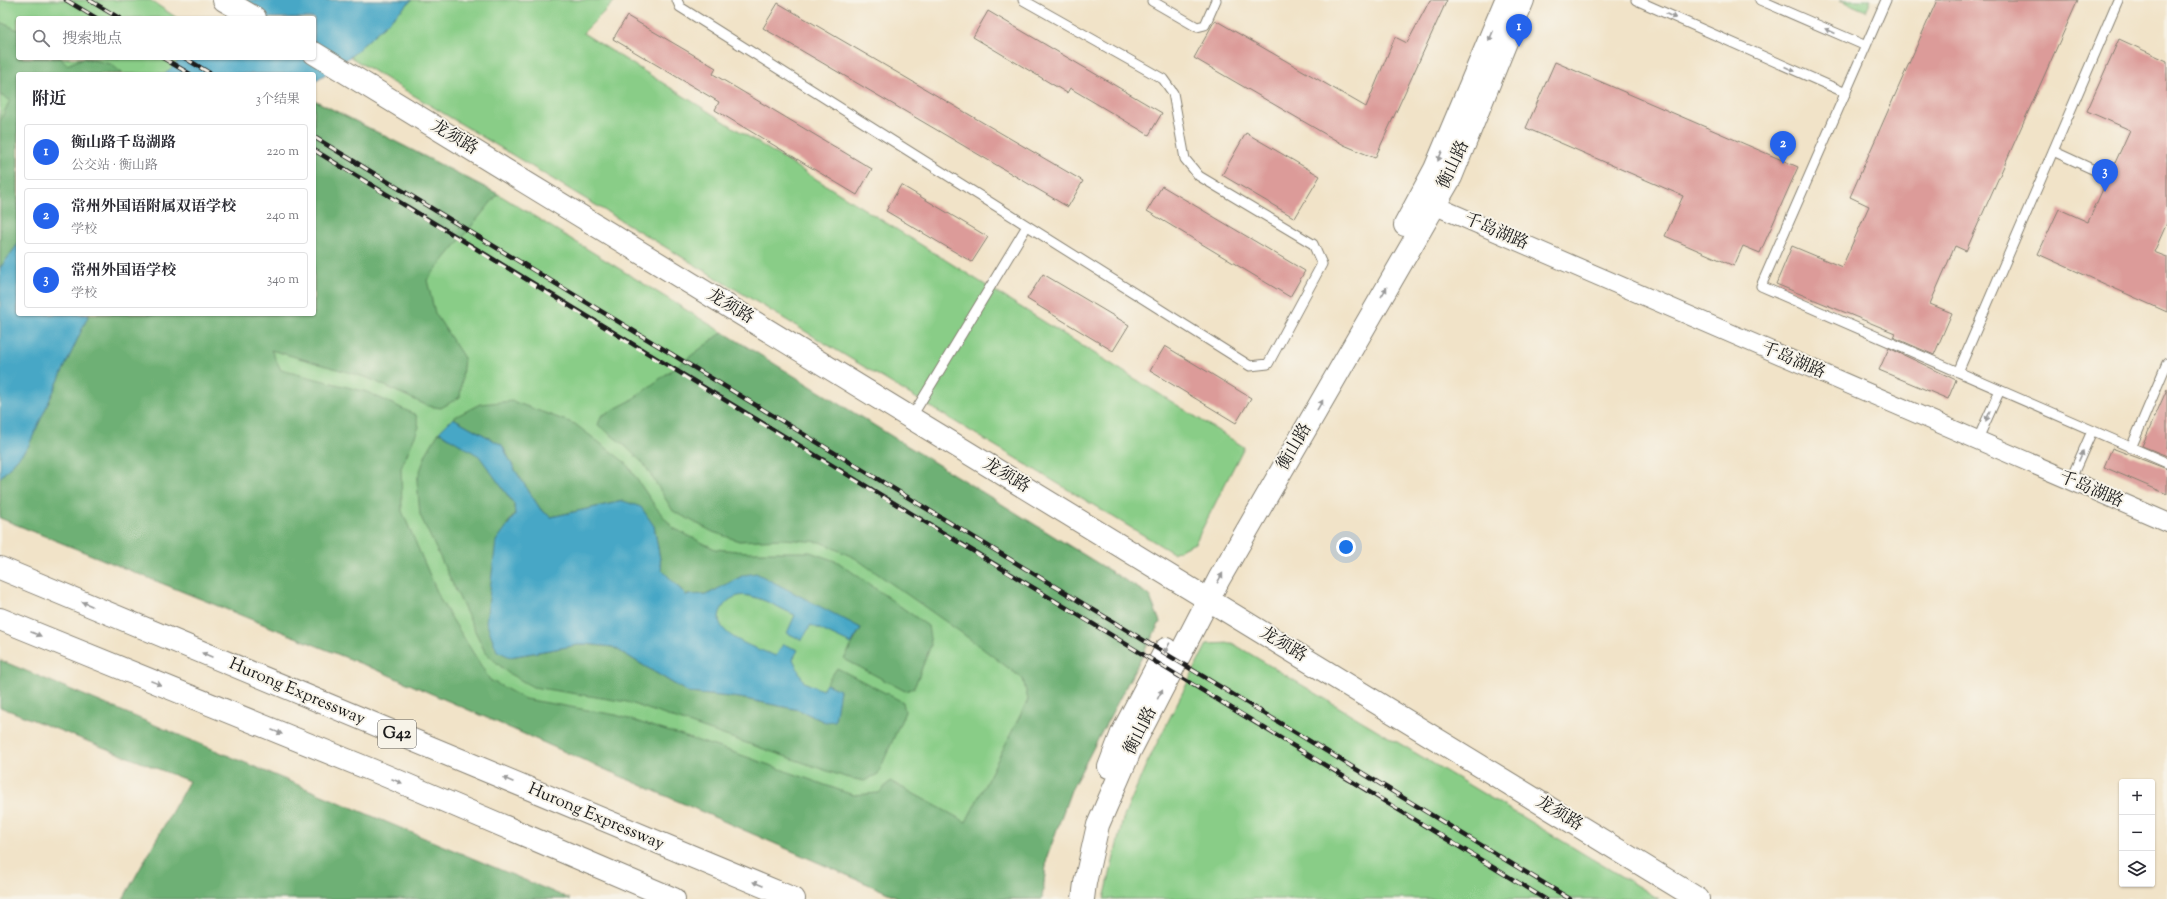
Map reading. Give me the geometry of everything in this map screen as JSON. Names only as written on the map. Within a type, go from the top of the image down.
[{"type":"main road","points":[[224,0],[252,16]]},
{"type":"main road","name":"衡山路","points":[[1069,899],[1079,845],[1122,733],[1203,596],[1427,202],[1506,0]]},
{"type":"main road","name":"衡山路","points":[[1427,202],[1451,176],[1523,0]]},
{"type":"main road","name":"龙须路","points":[[316,54],[1698,899]]},
{"type":"main road","name":"Hurong Expressway","points":[[0,568],[794,899]]},
{"type":"main road","name":"衡山路","points":[[1083,899],[1085,882],[1098,825],[1130,752],[1203,596]]},
{"type":"main road","name":"G42","points":[[0,619],[384,776],[674,899]]},
{"type":"street","name":"千岛湖路","points":[[1427,202],[2167,522]]},
{"type":"lane","points":[[677,0],[680,7],[1250,366],[1268,364],[1322,264],[1313,244],[1199,176],[1185,159],[1173,93],[1162,79],[1023,0]]},
{"type":"lane","points":[[1152,2],[1197,27],[1205,25],[1216,0]]},
{"type":"lane","points":[[1636,0],[1846,93]]},
{"type":"lane","points":[[1760,0],[1866,46]]},
{"type":"lane","points":[[1886,0],[1761,286],[2167,463]]},
{"type":"lane","points":[[1958,372],[2118,0]]},
{"type":"lane","points":[[2053,151],[2103,174]]},
{"type":"lane","points":[[911,418],[1027,226]]},
{"type":"lane","points":[[2131,448],[2167,363]]},
{"type":"lane","points":[[1977,441],[2000,390]]},
{"type":"lane","points":[[2070,481],[2092,431]]},
{"type":"green space","points":[[0,0],[150,0],[174,16],[16,16],[16,60],[179,60],[167,72],[16,72],[16,247],[0,268]]},
{"type":"green space","points":[[412,0],[616,0],[583,33],[1244,447],[1195,543],[1173,553],[350,57]]},
{"type":"green space","points":[[1840,0],[1871,0],[1866,11]]},
{"type":"green space","points":[[0,22],[16,29],[16,60],[62,60],[67,65],[78,60],[92,60],[111,64],[121,72],[16,72],[16,247],[0,268],[0,121],[10,100],[0,95]]},
{"type":"green space","points":[[316,101],[498,194],[1149,595],[1160,622],[1071,790],[1047,857],[1042,899],[902,899],[382,672],[0,518],[0,478],[28,447],[88,316],[316,316]]},
{"type":"green space","points":[[316,101],[498,194],[427,280],[435,313],[464,358],[460,397],[441,408],[428,406],[368,378],[271,350],[281,370],[367,392],[416,415],[419,427],[401,468],[402,511],[441,601],[490,680],[525,699],[616,715],[730,751],[853,795],[879,793],[890,781],[966,822],[1028,700],[1023,679],[959,631],[855,558],[820,542],[783,539],[739,541],[713,532],[673,511],[644,464],[624,445],[598,425],[601,416],[630,401],[723,332],[1149,595],[1160,622],[1071,790],[1047,857],[1042,899],[902,899],[382,672],[0,518],[0,478],[28,447],[88,316],[316,316]]},
{"type":"green space","points":[[512,401],[575,424],[626,463],[655,506],[673,528],[715,549],[748,552],[810,552],[838,562],[928,626],[931,645],[914,688],[905,691],[844,659],[861,628],[744,575],[708,594],[686,595],[662,570],[654,526],[623,501],[551,517],[541,510],[515,470],[502,445],[453,418],[480,404]]},
{"type":"green space","points":[[439,432],[479,455],[514,504],[515,514],[507,524],[510,657],[584,644],[613,647],[689,693],[740,698],[799,710],[825,722],[840,691],[826,684],[837,668],[903,702],[905,712],[878,774],[864,781],[845,777],[627,702],[533,687],[508,673],[485,652],[420,515],[417,480],[426,454]]},
{"type":"green space","points":[[1232,643],[1659,899],[1104,899],[1123,819],[1145,767],[1207,644]]},
{"type":"green space","points":[[0,660],[570,899],[123,899],[189,781],[0,707]]},
{"type":"water","points":[[243,0],[412,0],[350,57],[316,81],[316,72],[167,72],[179,60],[316,60],[316,16],[226,16]]},
{"type":"water","points":[[16,247],[16,316],[88,316],[28,447],[0,478],[0,268]]},
{"type":"water","points":[[453,418],[502,445],[515,470],[541,510],[551,517],[623,501],[641,507],[654,526],[662,570],[686,595],[708,594],[744,575],[756,573],[861,628],[851,644],[811,625],[802,640],[787,633],[795,615],[755,597],[746,595],[737,596],[729,600],[720,613],[720,622],[725,630],[744,643],[776,656],[783,644],[798,650],[793,659],[804,682],[822,690],[826,684],[840,690],[835,721],[825,722],[799,710],[740,698],[689,693],[613,647],[584,644],[510,657],[497,651],[486,622],[496,541],[515,515],[514,504],[479,456],[439,432]]},
{"type":"building","points":[[1430,0],[1447,0],[1375,158],[1344,145],[1194,58],[1215,20],[1366,107],[1395,37],[1407,43]]},
{"type":"building","points":[[1937,0],[2078,0],[1966,251],[1955,246],[1930,304],[1952,313],[1934,355],[1893,337],[1895,333],[1776,284],[1792,246],[1842,267],[1869,206],[1850,197]]},
{"type":"building","points":[[778,3],[1083,181],[1068,207],[763,28]]},
{"type":"building","points":[[988,11],[1162,113],[1149,135],[1070,88],[1067,93],[973,37]]},
{"type":"building","points":[[627,16],[716,68],[713,74],[872,169],[857,195],[715,110],[719,102],[613,39]]},
{"type":"building","points":[[2119,39],[2167,61],[2167,223],[2154,252],[2167,257],[2167,312],[2038,254],[2059,209],[2088,222],[2130,130],[2087,111]]},
{"type":"building","points":[[1555,62],[1798,167],[1760,253],[1743,246],[1734,266],[1665,236],[1683,196],[1526,128]]},
{"type":"building","points":[[1246,133],[1320,176],[1295,218],[1222,175]]},
{"type":"building","points":[[901,185],[988,237],[972,262],[886,211]]},
{"type":"building","points":[[1162,186],[1305,271],[1290,297],[1147,211]]},
{"type":"building","points":[[1043,274],[1129,325],[1113,351],[1027,299]]},
{"type":"building","points":[[1165,346],[1251,398],[1236,423],[1150,371]]},
{"type":"building","points":[[1889,348],[1956,380],[1948,399],[1879,370]]},
{"type":"building","points":[[2167,389],[2167,456],[2142,446]]},
{"type":"building","points":[[2112,448],[2167,469],[2167,494],[2104,467]]},
{"type":"railway","points":[[66,0],[93,16]]},
{"type":"railway","points":[[89,0],[116,16]]},
{"type":"railway","points":[[166,60],[187,72]]},
{"type":"railway","points":[[188,60],[208,72]]},
{"type":"railway","points":[[316,138],[1570,899]]},
{"type":"railway","points":[[316,151],[1545,899]]},
{"type":"place","name":"衡山路千岛湖路","points":[[1519,47]]},
{"type":"place","name":"常州外国语附属双语学校","points":[[1783,164]]},
{"type":"place","name":"常州外国语学校","points":[[2105,192]]}]
